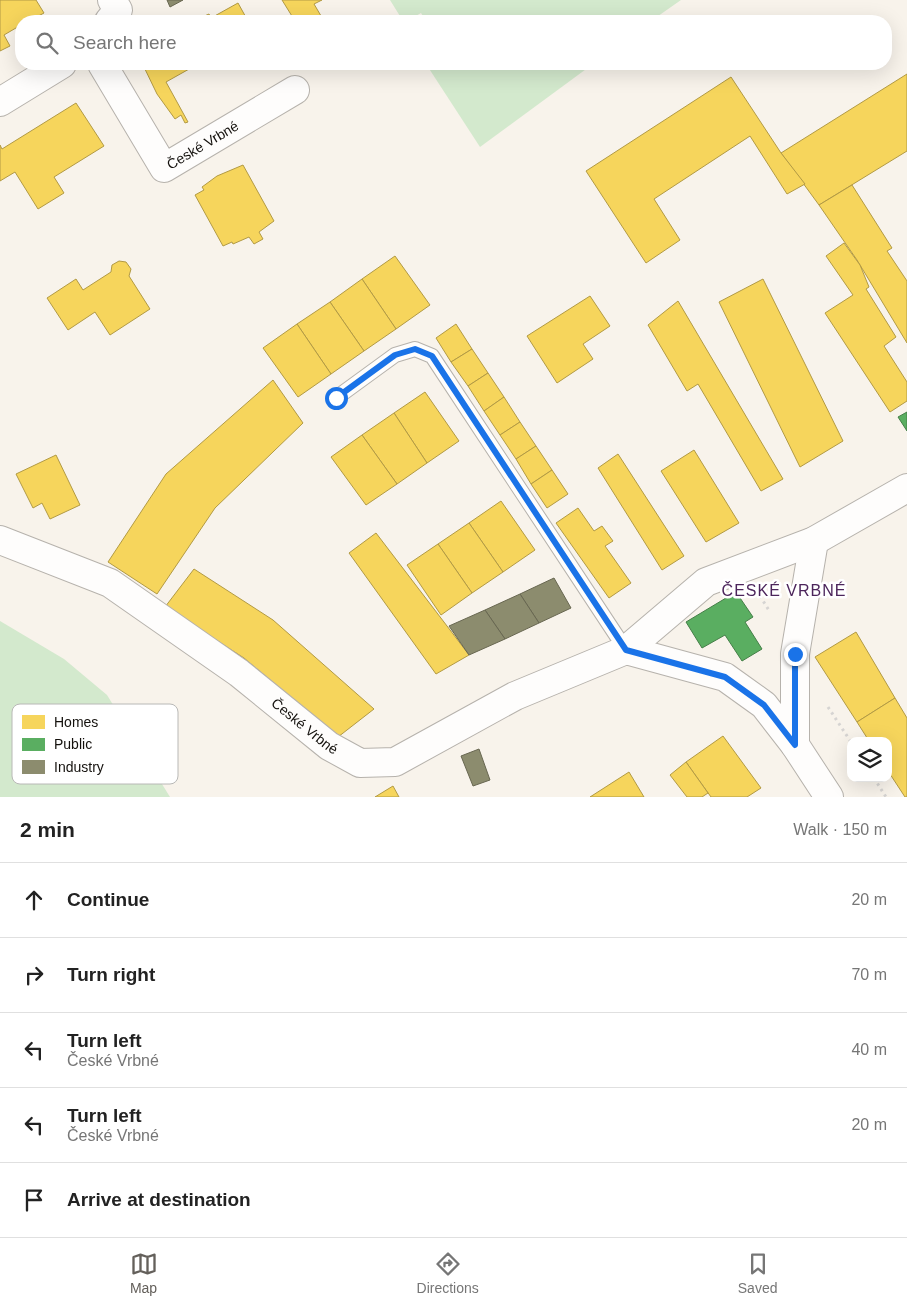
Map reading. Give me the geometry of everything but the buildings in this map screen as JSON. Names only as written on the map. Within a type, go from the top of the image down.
[{"type":"street","points":[[112,0],[118,10],[114,15]]},
{"type":"street","points":[[0,102],[52,70]]},
{"type":"street","name":"České Vrbné","points":[[106,70],[164,168],[295,90]]},
{"type":"street","name":"České Vrbné","points":[[0,540],[110,583],[239,673],[329,746],[360,763],[395,762],[515,696],[626,650],[706,582],[814,541],[907,488]]},
{"type":"street","points":[[795,745],[795,654],[814,541]]},
{"type":"street","points":[[626,650],[725,677],[764,705],[795,745],[829,797]]},
{"type":"lane","points":[[336,398],[395,355],[415,349],[432,356],[626,650]]},
{"type":"path","points":[[877,782],[886,797]]},
{"type":"green space","points":[[390,0],[681,0],[660,15],[422,15],[421,13],[418,15],[399,15]]},
{"type":"green space","points":[[430,70],[585,70],[480,147]]},
{"type":"green space","points":[[0,621],[64,659],[107,695],[113,704],[12,704],[12,784],[162,784],[170,797],[0,797]]},
{"type":"district","name":"ČESKÉ VRBNÉ","points":[[784,590]]},
{"type":"route","points":[[336,398],[395,355],[415,349],[432,356],[626,650],[725,677],[764,705],[795,745],[795,654]]}]
